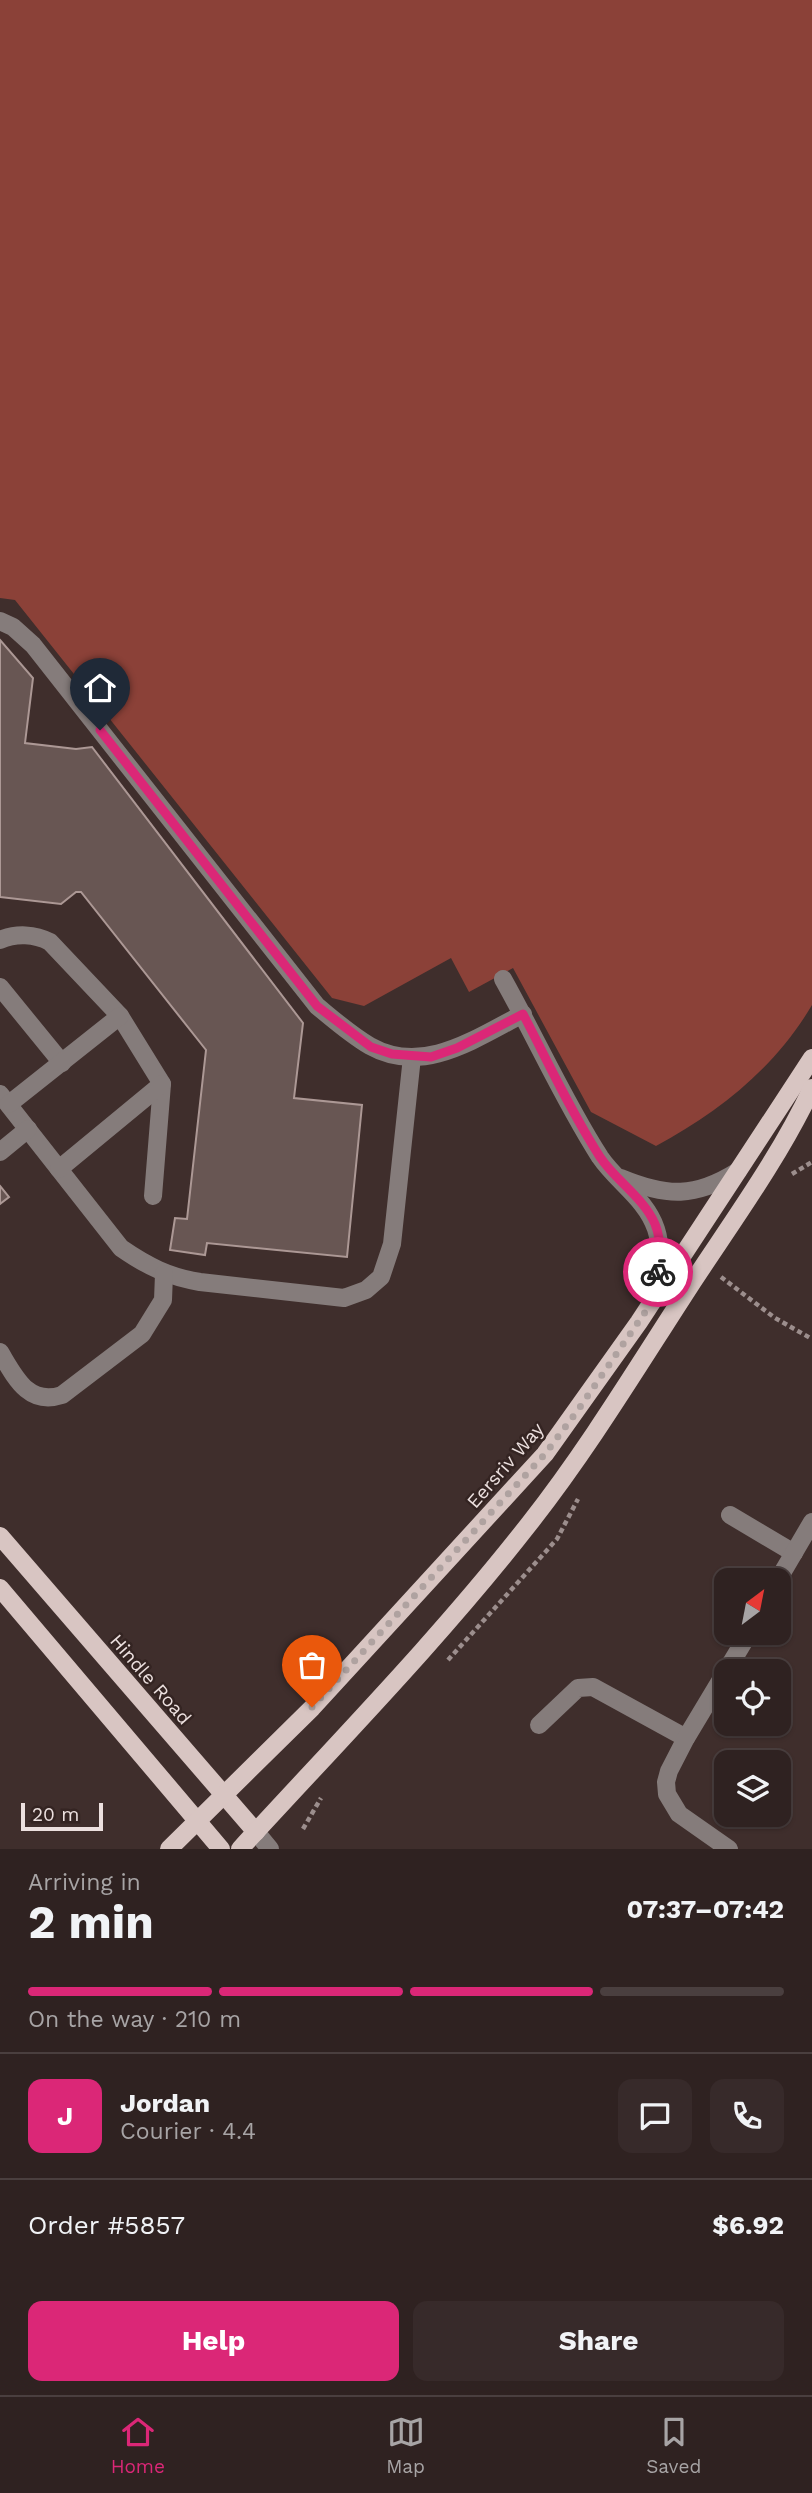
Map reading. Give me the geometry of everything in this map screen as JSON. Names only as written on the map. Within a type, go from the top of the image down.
[{"type":"main road","name":"Eersriv Way","points":[[169,1849],[312,1707],[545,1454],[652,1302],[812,1058]]},
{"type":"main road","points":[[240,1849],[442,1630],[530,1523],[613,1404],[754,1189],[798,1117],[812,1088]]},
{"type":"main road","name":"Hindle Road","points":[[0,1536],[256,1832]]},
{"type":"main road","points":[[0,1588],[220,1849]]},
{"type":"street","points":[[0,621],[13,627],[33,645],[317,1006],[371,1047],[392,1054],[431,1057],[457,1048],[523,1014]]},
{"type":"street","points":[[0,940],[13,935],[46,939],[120,1016],[162,1084],[153,1196]]},
{"type":"street","points":[[503,979],[602,1160],[647,1211],[655,1225],[660,1241],[661,1260],[652,1302]]},
{"type":"street","points":[[0,987],[62,1063]]},
{"type":"street","points":[[120,1016],[62,1063],[4,1099],[121,1248],[145,1265],[164,1274],[200,1282],[344,1298],[366,1290],[381,1276],[392,1244],[412,1057]]},
{"type":"street","points":[[59,1169],[162,1084]]},
{"type":"street","points":[[0,1152],[28,1129]]},
{"type":"street","points":[[618,1177],[648,1189],[688,1192],[718,1184],[738,1171]]},
{"type":"street","points":[[0,1352],[21,1387],[29,1393],[48,1398],[62,1395],[142,1334],[163,1300],[164,1274]]},
{"type":"street","points":[[730,1515],[793,1553]]},
{"type":"street","points":[[785,1568],[812,1521]]},
{"type":"street","points":[[729,1849],[679,1814],[667,1794],[668,1771],[742,1645]]},
{"type":"street","points":[[539,1725],[578,1688],[593,1687],[686,1738]]},
{"type":"street","name":"Hindle Road","points":[[256,1832],[270,1849]]},
{"type":"path","points":[[714,1271],[760,1307],[812,1339]]},
{"type":"shaded area","points":[[0,0],[812,0],[812,1005],[781,1049],[763,1068],[723,1103],[679,1133],[656,1146],[591,1112],[513,968],[469,992],[451,958],[364,1006],[332,998],[15,600],[0,598]]},
{"type":"building","points":[[0,640],[33,678],[25,743],[76,749],[92,747],[303,1023],[294,1098],[362,1105],[347,1257],[207,1243],[205,1255],[170,1250],[175,1218],[187,1219],[206,1050],[81,892],[76,892],[61,904],[0,897]]},
{"type":"building","points":[[0,1186],[9,1197],[0,1204]]},
{"type":"way so far","points":[[312,1707],[545,1454],[652,1302],[658,1272]]},
{"type":"route","points":[[100,730],[317,1006],[371,1047],[392,1054],[431,1057],[457,1048],[523,1014],[602,1160],[647,1211],[655,1225],[660,1241],[661,1260],[658,1272]]}]
